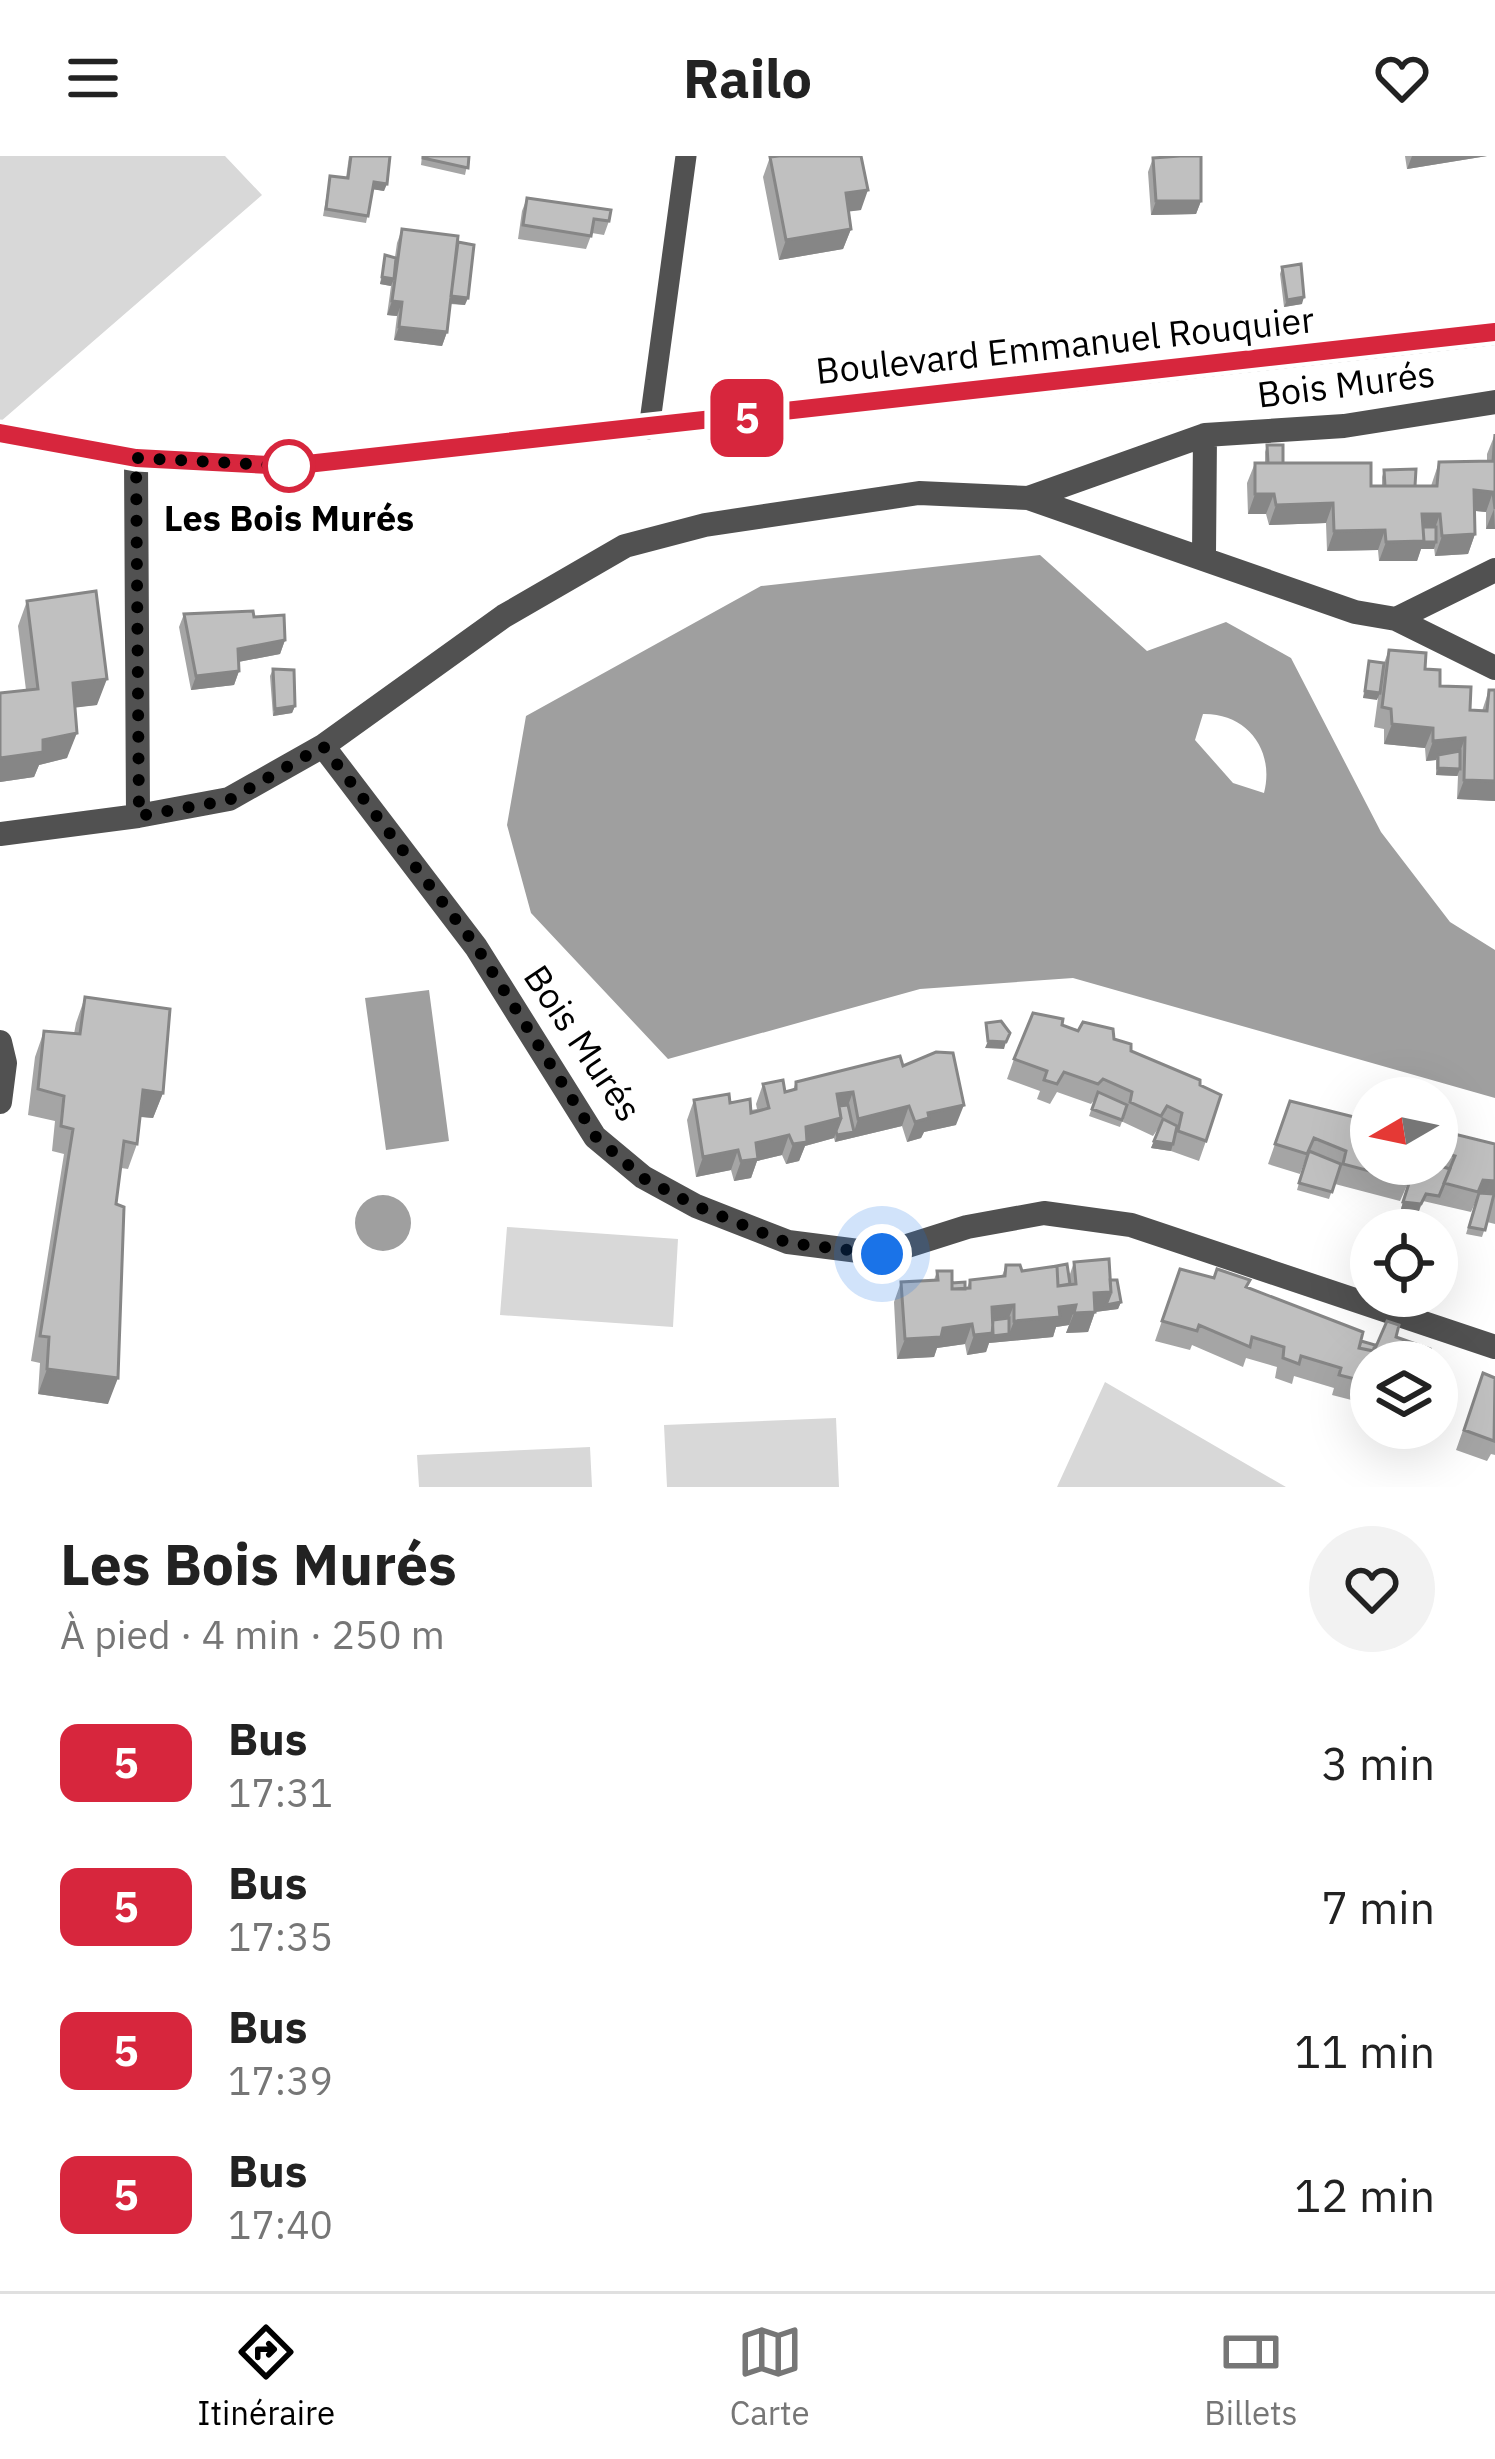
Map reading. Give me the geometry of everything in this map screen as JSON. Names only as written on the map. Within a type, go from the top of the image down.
[{"type":"street","name":"Boulevard Emmanuel Rouquier","points":[[0,434],[136,458],[289,466],[1495,332]]},
{"type":"street","name":"Bois Murés","points":[[1028,498],[1205,435],[1344,426],[1495,401]]},
{"type":"street","points":[[1204,555],[1205,435]]},
{"type":"street","points":[[136,458],[139,816]]},
{"type":"street","name":"Bois Murés","points":[[0,835],[229,800],[323,746],[504,616],[625,546],[705,525],[919,494],[1028,498],[1204,555],[1355,612],[1396,620],[1495,668]]},
{"type":"street","points":[[1396,620],[1495,570]]},
{"type":"street","name":"Bois Murés","points":[[323,746],[476,946],[596,1137],[643,1178],[696,1206],[788,1243],[882,1254],[967,1227],[1045,1213],[1131,1225],[1495,1347]]},
{"type":"street","points":[[0,1042],[4,1063],[0,1102]]},
{"type":"lane","points":[[649,429],[686,156]]},
{"type":"shaded area","points":[[0,156],[225,156],[262,195],[0,422]]},
{"type":"shaded area","points":[[1040,555],[1147,651],[1226,622],[1291,658],[1381,832],[1450,922],[1495,950],[1495,1098],[1458,1087],[1458,1077],[1421,1077],[1073,978],[920,989],[668,1059],[531,913],[507,825],[526,716],[761,586]],"holes":[[[1203,714],[1245,727],[1261,749],[1264,793],[1233,783],[1195,740]]]},
{"type":"shaded area","points":[[429,990],[449,1141],[386,1150],[365,998]]},
{"type":"shaded area","points":[[383,1195],[403,1203],[411,1223],[403,1243],[383,1251],[363,1243],[355,1223],[363,1203]]},
{"type":"shaded area","points":[[507,1227],[678,1239],[673,1327],[500,1315]]},
{"type":"shaded area","points":[[1105,1382],[1286,1487],[1057,1487]]},
{"type":"shaded area","points":[[836,1418],[839,1487],[667,1487],[664,1425]]},
{"type":"shaded area","points":[[590,1447],[592,1487],[419,1487],[417,1455]]},
{"type":"building","points":[[351,156],[390,156],[387,184],[374,182],[368,216],[326,209],[330,176],[348,178]]},
{"type":"building","points":[[469,156],[468,168],[423,158]]},
{"type":"building","points":[[861,156],[868,190],[846,193],[851,229],[786,240],[770,157]]},
{"type":"building","points":[[1201,156],[1201,201],[1156,201],[1153,158]]},
{"type":"building","points":[[527,198],[611,210],[609,221],[594,219],[591,236],[523,225]]},
{"type":"building","points":[[402,229],[458,236],[447,332],[399,327],[402,302],[392,301]]},
{"type":"building","points":[[458,242],[474,245],[468,298],[451,296]]},
{"type":"building","points":[[385,255],[396,258],[394,279],[382,277]]},
{"type":"building","points":[[1301,264],[1304,297],[1287,300],[1282,267]]},
{"type":"building","points":[[1495,434],[1495,509],[1493,492],[1474,490],[1475,534],[1442,536],[1440,514],[1422,514],[1424,541],[1386,542],[1385,530],[1334,531],[1333,503],[1276,505],[1274,494],[1255,494],[1255,463],[1371,463],[1371,486],[1437,486],[1439,462],[1493,461]]},
{"type":"building","points":[[1267,445],[1283,445],[1283,463],[1268,463]]},
{"type":"building","points":[[1416,469],[1415,486],[1385,486],[1384,470]]},
{"type":"building","points":[[1423,527],[1436,527],[1436,542],[1424,542]]},
{"type":"building","points":[[96,591],[107,679],[73,683],[77,733],[43,740],[43,752],[0,758],[0,693],[38,689],[27,601]]},
{"type":"building","points":[[253,611],[254,617],[284,615],[285,640],[238,649],[239,671],[196,676],[184,614]]},
{"type":"building","points":[[1389,650],[1426,653],[1425,669],[1440,670],[1440,686],[1471,687],[1470,710],[1487,711],[1489,690],[1495,690],[1495,781],[1464,780],[1465,738],[1433,741],[1433,728],[1392,724],[1391,709],[1382,707]]},
{"type":"building","points":[[1369,661],[1384,663],[1380,693],[1365,691]]},
{"type":"building","points":[[273,669],[294,670],[295,706],[275,709]]},
{"type":"building","points":[[1460,751],[1460,769],[1438,768],[1438,755]]},
{"type":"building","points":[[85,997],[170,1009],[163,1093],[143,1090],[137,1144],[124,1141],[116,1204],[124,1207],[118,1378],[47,1369],[49,1337],[40,1336],[73,1129],[61,1126],[64,1096],[38,1089],[44,1031],[80,1034]]},
{"type":"building","points":[[1033,1013],[1063,1019],[1062,1025],[1078,1031],[1083,1022],[1113,1029],[1114,1039],[1131,1044],[1131,1051],[1200,1080],[1200,1085],[1221,1095],[1206,1141],[1178,1131],[1182,1113],[1167,1106],[1161,1116],[1130,1102],[1132,1092],[1103,1079],[1098,1084],[1064,1072],[1057,1084],[1044,1080],[1047,1071],[1014,1059]]},
{"type":"building","points":[[1001,1021],[1010,1033],[1006,1042],[988,1041],[986,1023]]},
{"type":"building","points":[[936,1052],[953,1053],[964,1105],[928,1113],[929,1118],[915,1122],[909,1106],[858,1119],[853,1092],[837,1094],[841,1118],[806,1127],[807,1142],[793,1144],[789,1135],[756,1143],[758,1159],[741,1161],[738,1150],[703,1157],[694,1100],[729,1094],[730,1103],[750,1099],[751,1113],[769,1108],[763,1084],[783,1080],[785,1092],[796,1089],[796,1082],[900,1056],[903,1066]]},
{"type":"building","points":[[1098,1092],[1127,1105],[1122,1120],[1092,1109]]},
{"type":"building","points":[[1290,1101],[1350,1116],[1350,1166],[1343,1164],[1346,1151],[1314,1138],[1307,1154],[1275,1144]]},
{"type":"building","points":[[848,1105],[854,1132],[837,1135],[839,1106]]},
{"type":"building","points":[[1163,1119],[1177,1126],[1173,1144],[1154,1141]]},
{"type":"building","points":[[1458,1135],[1495,1144],[1495,1181],[1483,1180],[1478,1192],[1452,1185],[1458,1185]]},
{"type":"building","points":[[1309,1151],[1341,1164],[1332,1192],[1299,1183]]},
{"type":"building","points":[[1408,1185],[1443,1185],[1439,1196],[1426,1194],[1421,1204],[1403,1202]]},
{"type":"building","points":[[1479,1193],[1494,1194],[1485,1230],[1469,1227]]},
{"type":"building","points":[[1109,1259],[1111,1292],[1094,1293],[1095,1312],[1074,1313],[1076,1305],[1059,1307],[1060,1317],[1014,1321],[1014,1305],[992,1307],[993,1333],[974,1335],[972,1324],[943,1328],[941,1337],[905,1339],[901,1282],[938,1280],[937,1271],[952,1271],[952,1289],[970,1288],[970,1280],[1005,1276],[1006,1265],[1020,1265],[1022,1271],[1057,1266],[1058,1286],[1076,1284],[1074,1262]]},
{"type":"building","points":[[1067,1264],[1070,1284],[1058,1286],[1057,1266],[1051,1267]]},
{"type":"building","points":[[1180,1269],[1214,1278],[1217,1269],[1250,1280],[1246,1287],[1363,1332],[1361,1341],[1350,1341],[1350,1378],[1339,1375],[1341,1368],[1301,1356],[1299,1364],[1283,1358],[1284,1347],[1252,1337],[1250,1347],[1199,1325],[1197,1331],[1162,1321]]},
{"type":"building","points":[[1110,1280],[1117,1280],[1121,1302],[1106,1305],[1111,1292]]},
{"type":"building","points":[[1009,1318],[1009,1334],[992,1336],[993,1320]]},
{"type":"building","points":[[1387,1321],[1399,1325],[1396,1337],[1407,1341],[1378,1341]]},
{"type":"building","points":[[1483,1373],[1495,1378],[1494,1441],[1464,1430]]},
{"type":"bus line","name":"5","points":[[0,433],[136,458],[289,466],[1495,332]]},
{"type":"place","name":"Les Bois Murés","points":[[289,466]]},
{"type":"route","points":[[289,466],[136,458],[139,816],[229,800],[323,746],[476,946],[596,1137],[643,1178],[696,1206],[788,1243],[882,1254]]}]
